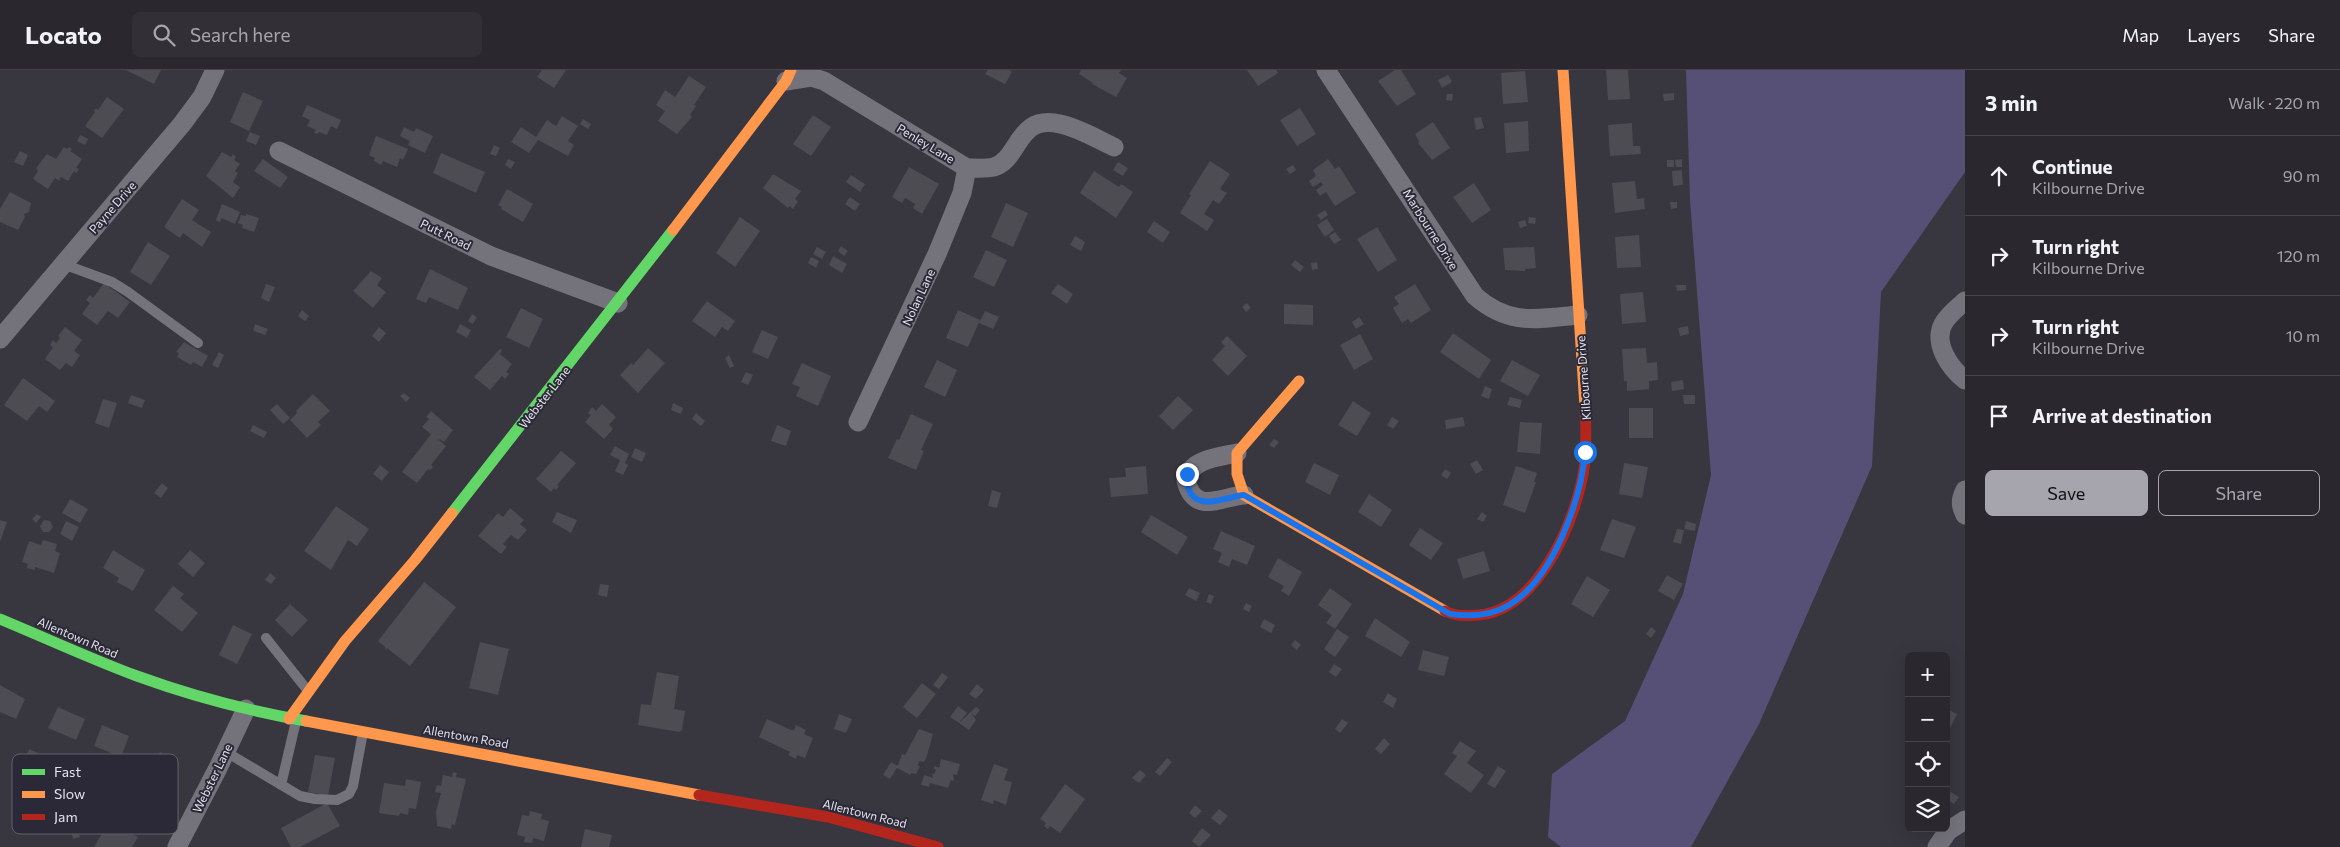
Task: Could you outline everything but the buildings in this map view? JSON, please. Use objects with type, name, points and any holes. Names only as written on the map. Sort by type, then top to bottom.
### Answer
[{"type":"street","name":"Payne Drive","points":[[0,339],[182,124],[202,97],[215,70]]},
{"type":"street","name":"Marbourne Drive","points":[[1326,70],[1475,296],[1486,305],[1509,317],[1531,320],[1578,315]]},
{"type":"street","name":"Kilbourne Drive","points":[[1244,495],[1450,614],[1480,615],[1508,606],[1530,588],[1565,532],[1576,504],[1584,471],[1586,430],[1563,70]]},
{"type":"street","name":"Penley Lane","points":[[789,76],[811,77],[824,82],[966,168],[984,168],[1000,164],[1029,129],[1047,123],[1060,124],[1077,129],[1114,147]]},
{"type":"street","name":"Webster Lane","points":[[293,720],[309,691],[346,641],[414,560],[618,303],[789,76]]},
{"type":"street","name":"Putt Road","points":[[279,151],[491,256],[618,303]]},
{"type":"street","name":"Nolan Lane","points":[[858,422],[937,254],[962,193],[966,168]]},
{"type":"street","points":[[1965,301],[1947,317],[1940,335],[1948,362],[1953,370],[1965,380]]},
{"type":"street","points":[[1237,453],[1203,462],[1191,468],[1186,481],[1193,497],[1200,501],[1211,502],[1244,495],[1238,482],[1237,453],[1299,380]]},
{"type":"street","points":[[1965,490],[1960,500],[1965,515]]},
{"type":"street","name":"Allentown Road","points":[[0,619],[137,676],[293,720],[828,817],[931,846]]},
{"type":"street","name":"Webster Lane","points":[[177,847],[226,752],[246,708]]},
{"type":"street","points":[[1937,847],[1948,831],[1965,820]]},
{"type":"lane","points":[[63,264],[112,282],[198,343]]},
{"type":"lane","points":[[266,638],[309,691]]},
{"type":"lane","points":[[281,786],[293,720]]},
{"type":"lane","points":[[226,752],[300,796],[315,799],[344,798],[353,786],[363,732]]},
{"type":"shaded area","points":[[1686,70],[1965,70],[1965,172],[1881,292],[1872,466],[1759,724],[1691,847],[1561,847],[1548,837],[1552,774],[1625,721],[1683,594],[1711,475],[1690,200]]},
{"type":"traffic: fast","points":[[452,513],[673,230]]},
{"type":"traffic: fast","points":[[0,619],[137,676],[221,702],[263,713],[306,721]]},
{"type":"traffic: slow","points":[[673,230],[786,81],[791,70]]},
{"type":"traffic: slow","points":[[1563,70],[1585,407]]},
{"type":"traffic: slow","points":[[1299,381],[1237,453],[1237,474],[1244,495],[1445,611]]},
{"type":"traffic: slow","points":[[289,719],[345,641],[415,560],[452,513]]},
{"type":"traffic: slow","points":[[306,721],[699,795]]},
{"type":"traffic: jam","points":[[1445,611],[1470,616],[1486,614],[1506,607],[1523,594],[1553,556],[1564,534],[1580,489],[1586,454],[1585,407]]},
{"type":"traffic: jam","points":[[699,795],[828,817],[938,847]]},
{"type":"route","points":[[1187,474],[1188,489],[1193,497],[1200,501],[1211,502],[1244,495],[1450,614],[1466,616],[1494,612],[1508,606],[1530,588],[1565,532],[1576,504],[1584,471],[1585,452]]}]
